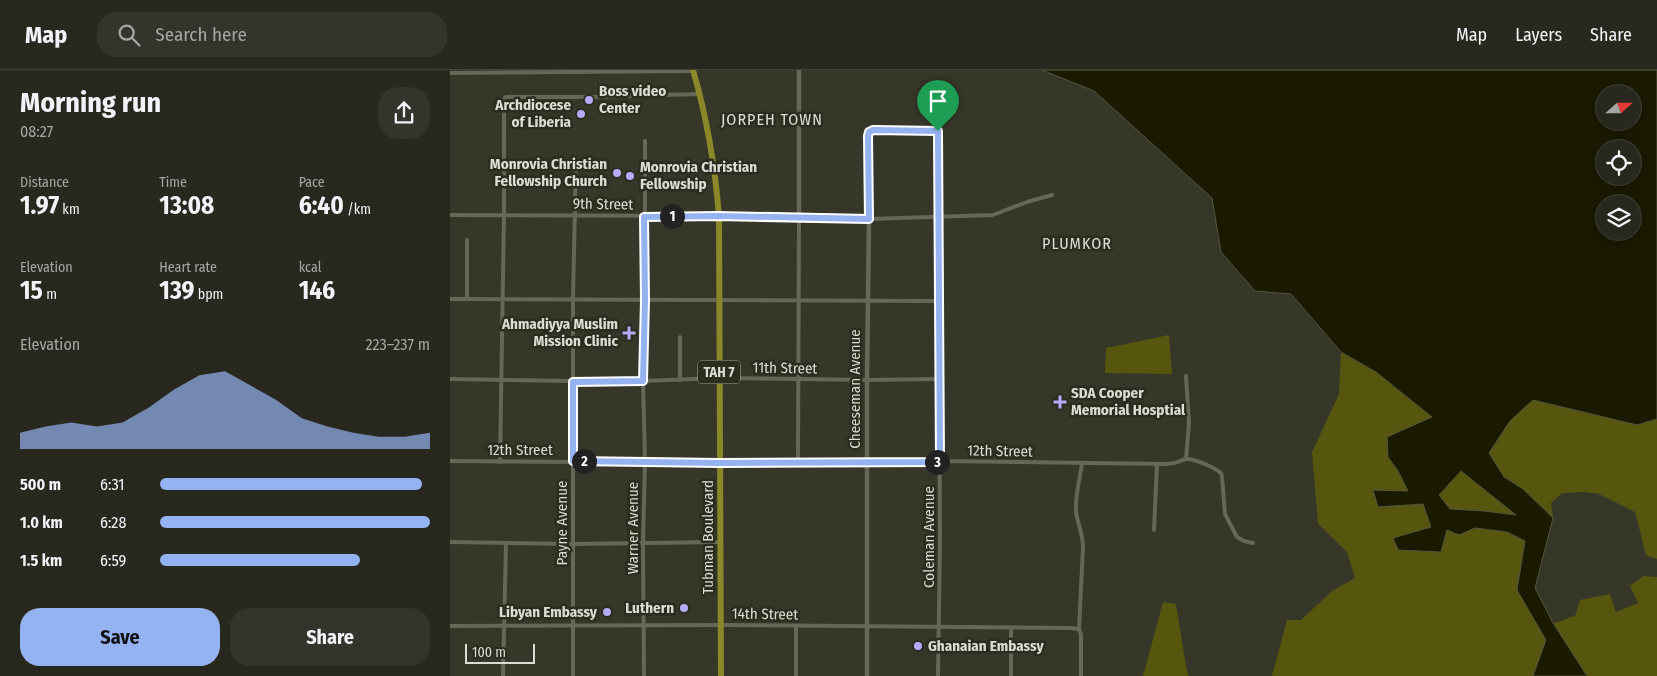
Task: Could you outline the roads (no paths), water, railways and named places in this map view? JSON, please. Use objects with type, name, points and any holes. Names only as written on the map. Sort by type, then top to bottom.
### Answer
[{"type":"highway","name":"Tubman Boulevard","points":[[693,70],[700,94],[712,155],[718,216],[721,676]]},
{"type":"street","points":[[450,73],[693,70]]},
{"type":"street","points":[[798,462],[799,70]]},
{"type":"street","points":[[500,462],[504,99],[506,97],[700,94]]},
{"type":"street","name":"Coleman Avenue","points":[[938,676],[940,462],[938,131],[941,111],[950,104]]},
{"type":"street","name":"Cheeseman Avenue","points":[[867,676],[869,132],[873,130],[938,131]]},
{"type":"street","name":"Warner Avenue","points":[[644,676],[643,544],[645,462],[643,381],[645,141]]},
{"type":"street","name":"Payne Avenue","points":[[573,676],[573,300],[576,159]]},
{"type":"street","name":"9th Street","points":[[450,215],[938,218],[993,216],[1027,202],[1052,195]]},
{"type":"street","points":[[467,240],[467,299]]},
{"type":"street","points":[[450,299],[938,301]]},
{"type":"street","points":[[680,337],[680,380]]},
{"type":"street","points":[[1186,376],[1189,423],[1186,459],[1196,461],[1221,473],[1225,514],[1237,537],[1244,541],[1253,542]]},
{"type":"street","name":"11th Street","points":[[450,379],[573,382],[719,378],[939,380]]},
{"type":"street","name":"12th Street","points":[[450,461],[1176,464],[1186,459]]},
{"type":"street","points":[[1080,676],[1081,635],[1079,630],[1084,547],[1083,534],[1076,513],[1076,497],[1082,463]]},
{"type":"street","points":[[1154,530],[1157,464]]},
{"type":"street","points":[[450,542],[643,544],[720,542]]},
{"type":"street","points":[[503,676],[506,543]]},
{"type":"street","name":"14th Street","points":[[450,626],[939,626],[1070,628],[1079,630]]},
{"type":"street","points":[[796,626],[796,676]]},
{"type":"street","points":[[1011,628],[1011,676]]},
{"type":"place","name":"Boss video Center","points":[[589,100]]},
{"type":"place","name":"Archdiocese of Liberia","points":[[581,114]]},
{"type":"place","name":"Monrovia Christian Fellowship Church","points":[[617,173]]},
{"type":"place","name":"Monrovia Christian Fellowship","points":[[630,176]]},
{"type":"place","name":"Ahmadiyya Muslim Mission Clinic","points":[[629,333]]},
{"type":"place","name":"SDA Cooper Memorial Hosptial","points":[[1060,402]]},
{"type":"place","name":"Luthern","points":[[684,608]]},
{"type":"place","name":"Libyan Embassy","points":[[607,612]]},
{"type":"place","name":"Ghanaian Embassy","points":[[918,646]]},
{"type":"district","name":"JORPEH TOWN","points":[[772,119]]},
{"type":"district","name":"PLUMKOR","points":[[1077,243]]}]
